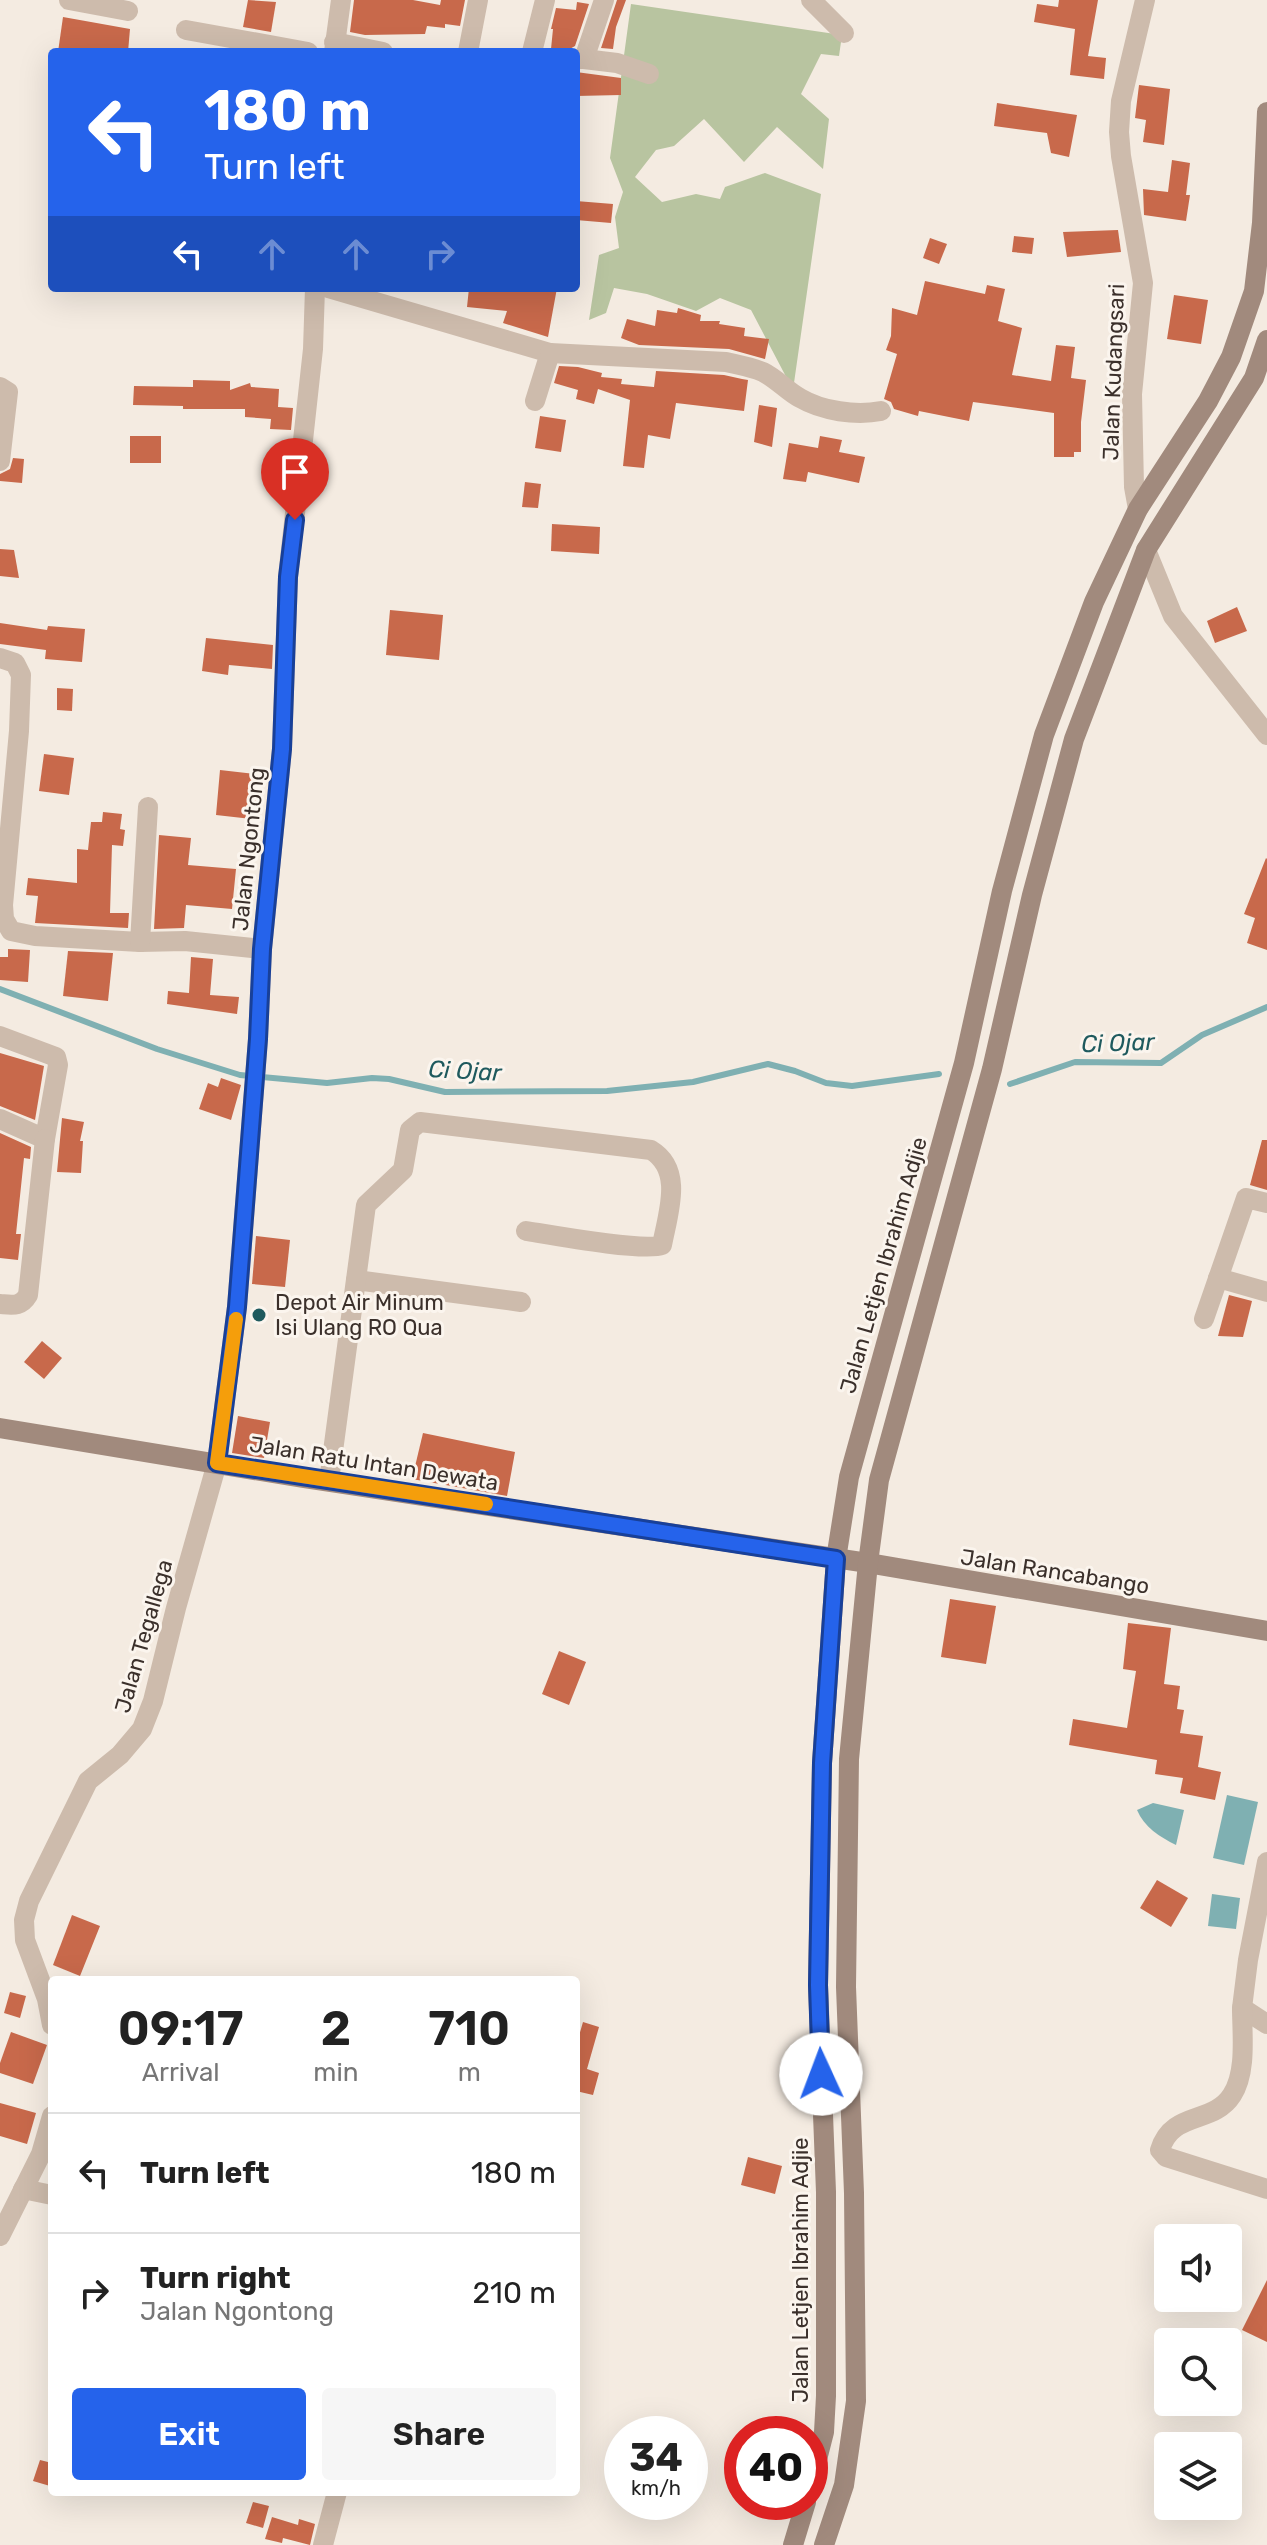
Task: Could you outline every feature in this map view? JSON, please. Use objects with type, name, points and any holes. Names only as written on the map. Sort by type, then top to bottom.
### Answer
[{"type":"street","points":[[69,0],[128,11]]},
{"type":"street","points":[[334,47],[341,0]]},
{"type":"street","points":[[469,48],[478,0]]},
{"type":"street","points":[[533,48],[545,0]]},
{"type":"street","points":[[604,0],[580,59],[617,63],[649,74]]},
{"type":"street","points":[[811,0],[844,33]]},
{"type":"street","name":"Jalan Kudangsari","points":[[1138,509],[1134,487],[1132,394],[1143,283],[1119,132],[1121,101],[1145,0]]},
{"type":"street","points":[[186,30],[286,48]]},
{"type":"street","name":"Jalan Letjen Ibrahim Adjie","points":[[825,2416],[826,2192],[818,1985],[822,1763],[836,1559],[849,1477],[964,1063],[1002,891],[1044,735],[1094,602],[1138,509],[1220,379],[1254,291],[1262,223],[1267,112]]},
{"type":"street","name":"Jalan Ngontong","points":[[217,1463],[237,1307],[262,949],[282,749],[288,577],[313,349],[315,292]]},
{"type":"street","points":[[342,292],[550,353],[726,362],[768,374],[802,399],[823,407],[871,413],[881,411]]},
{"type":"street","points":[[824,2545],[844,2485],[856,2401],[854,2193],[846,1987],[849,1759],[879,1480],[992,1069],[1032,895],[1074,739],[1146,550],[1254,378],[1267,340]]},
{"type":"street","points":[[535,401],[550,353]]},
{"type":"street","points":[[0,387],[8,392],[0,461]]},
{"type":"street","points":[[1146,550],[1173,616],[1267,735]]},
{"type":"street","points":[[0,658],[15,663],[21,675],[6,808],[3,905],[4,919],[11,931],[35,936],[140,942],[185,941],[262,949]]},
{"type":"street","points":[[140,942],[148,807]]},
{"type":"street","points":[[1002,891],[1032,895]]},
{"type":"street","points":[[0,1036],[56,1057],[58,1065],[45,1139],[28,1295],[24,1302],[17,1305],[0,1304]]},
{"type":"street","points":[[0,1119],[45,1139]]},
{"type":"street","points":[[329,1481],[366,1205],[403,1170],[410,1130],[420,1122],[651,1150],[661,1157],[669,1170],[673,1184],[662,1245],[644,1247],[526,1231]]},
{"type":"street","points":[[1204,1319],[1246,1198],[1267,1203]]},
{"type":"street","points":[[1218,1278],[1267,1292]]},
{"type":"street","points":[[356,1280],[521,1302]]},
{"type":"street","name":"Jalan Ratu Intan Dewata","points":[[0,1428],[836,1559]]},
{"type":"street","name":"Jalan Tegallega","points":[[48,2004],[25,1940],[24,1920],[29,1901],[88,1781],[120,1755],[142,1729],[153,1701],[217,1463]]},
{"type":"street","name":"Jalan Rancabango","points":[[836,1559],[1267,1631]]},
{"type":"street","points":[[1267,1862],[1248,1960],[1242,2008],[1242,2060],[1232,2096],[1216,2111],[1182,2122],[1164,2135],[1160,2150],[1166,2157],[1267,2189]]},
{"type":"street","points":[[818,1985],[846,1987]]},
{"type":"street","points":[[1242,2008],[1267,2024]]},
{"type":"street","points":[[0,2236],[41,2154],[48,2130]]},
{"type":"street","points":[[23,2189],[48,2194]]},
{"type":"street","points":[[323,2545],[336,2496]]},
{"type":"street","points":[[793,2545],[801,2520]]},
{"type":"green space","points":[[631,4],[842,35],[839,56],[821,54],[801,94],[829,119],[823,169],[777,127],[744,162],[704,119],[674,146],[656,150],[635,177],[662,202],[696,194],[720,199],[725,187],[765,173],[821,194],[793,390],[751,310],[720,298],[696,311],[647,294],[614,288],[606,313],[589,320],[599,255],[619,248],[615,217],[623,192],[610,158]]},
{"type":"water","points":[[1227,1795],[1258,1802],[1244,1865],[1213,1858]]},
{"type":"water","points":[[1153,1803],[1184,1810],[1176,1845],[1153,1831],[1140,1816],[1137,1810]]},
{"type":"water","points":[[1212,1894],[1240,1898],[1236,1929],[1208,1926]]},
{"type":"building","points":[[248,0],[276,2],[271,32],[243,27]]},
{"type":"building","points":[[354,0],[413,0],[440,5],[441,0],[465,0],[460,26],[427,26],[425,34],[365,35],[350,32]]},
{"type":"building","points":[[617,0],[626,0],[616,27],[613,49],[601,48]]},
{"type":"building","points":[[1059,0],[1098,0],[1088,56],[1106,58],[1104,79],[1070,75],[1075,29],[1034,22],[1037,4],[1058,7]]},
{"type":"building","points":[[577,2],[589,4],[575,46],[551,48],[551,29],[556,8],[576,10]]},
{"type":"building","points":[[63,17],[130,29],[128,48],[59,48]]},
{"type":"building","points":[[580,73],[621,78],[621,95],[580,96]]},
{"type":"building","points":[[1139,85],[1170,89],[1164,145],[1143,142],[1146,120],[1135,118]]},
{"type":"building","points":[[997,103],[1077,115],[1069,157],[1051,153],[1047,133],[994,126]]},
{"type":"building","points":[[1172,160],[1190,163],[1186,221],[1144,215],[1143,189],[1168,192]]},
{"type":"building","points":[[580,201],[613,204],[611,223],[580,220]]},
{"type":"building","points":[[1118,230],[1121,252],[1067,257],[1063,232]]},
{"type":"building","points":[[1014,236],[1034,238],[1032,254],[1012,252]]},
{"type":"building","points":[[930,238],[947,244],[939,264],[923,258]]},
{"type":"building","points":[[925,281],[985,294],[987,285],[1005,289],[998,321],[1022,328],[1012,375],[1051,381],[1056,345],[1075,347],[1071,378],[1086,380],[1081,452],[1074,452],[1074,457],[1054,457],[1054,413],[973,402],[969,421],[919,411],[918,416],[894,409],[891,402],[884,399],[897,354],[886,350],[891,336],[892,308],[917,315]]},
{"type":"building","points":[[469,292],[556,292],[548,337],[503,323],[507,311],[467,307]]},
{"type":"building","points":[[1174,295],[1208,300],[1201,344],[1167,339]]},
{"type":"building","points":[[678,308],[701,315],[700,321],[720,321],[719,324],[745,328],[744,336],[769,339],[765,359],[729,349],[639,345],[621,338],[627,319],[655,326],[657,310],[677,313]]},
{"type":"building","points":[[559,366],[602,373],[601,377],[622,379],[621,384],[654,387],[656,371],[724,375],[748,380],[744,411],[676,403],[670,439],[648,435],[644,468],[623,466],[630,400],[598,389],[594,404],[576,399],[578,390],[554,383]]},
{"type":"building","points":[[193,380],[230,381],[230,390],[250,383],[251,387],[279,389],[278,407],[293,408],[291,430],[270,429],[271,419],[245,417],[245,409],[133,405],[134,386],[193,387]]},
{"type":"building","points":[[759,405],[777,408],[772,447],[754,442]]},
{"type":"building","points":[[540,416],[566,420],[561,452],[535,448]]},
{"type":"building","points":[[130,436],[161,436],[161,463],[130,463]]},
{"type":"building","points":[[820,436],[842,440],[839,452],[865,457],[859,483],[808,472],[806,482],[783,479],[789,443],[818,448]]},
{"type":"building","points":[[13,458],[24,459],[22,483],[0,481],[0,474],[10,469]]},
{"type":"building","points":[[525,482],[541,484],[538,508],[522,507]]},
{"type":"building","points":[[552,524],[600,527],[599,554],[551,551]]},
{"type":"building","points":[[0,549],[14,550],[19,578],[0,576]]},
{"type":"building","points":[[1237,607],[1247,631],[1215,643],[1207,621]]},
{"type":"building","points":[[390,610],[443,615],[439,660],[386,655]]},
{"type":"building","points":[[0,623],[47,630],[48,626],[85,629],[82,662],[45,659],[46,650],[0,644]]},
{"type":"building","points":[[206,638],[273,645],[272,669],[229,665],[228,675],[202,671]]},
{"type":"building","points":[[57,688],[73,689],[72,711],[57,710]]},
{"type":"building","points":[[44,754],[74,758],[69,795],[39,791]]},
{"type":"building","points":[[220,770],[255,774],[253,794],[262,795],[260,820],[216,815]]},
{"type":"building","points":[[103,812],[122,814],[120,829],[125,830],[123,846],[112,845],[110,913],[129,913],[128,928],[35,923],[38,896],[26,895],[28,878],[77,883],[77,849],[88,850],[91,822],[102,822]]},
{"type":"building","points":[[159,835],[191,838],[188,865],[236,869],[232,909],[186,905],[184,928],[154,929]]},
{"type":"building","points":[[1266,858],[1267,950],[1247,943],[1255,918],[1244,914]]},
{"type":"building","points":[[8,949],[30,950],[28,982],[0,980],[0,957],[8,957]]},
{"type":"building","points":[[68,951],[113,953],[108,1001],[63,996]]},
{"type":"building","points":[[191,957],[213,959],[210,995],[239,997],[237,1014],[167,1004],[168,991],[189,993]]},
{"type":"building","points":[[0,1053],[44,1066],[35,1120],[0,1106]]},
{"type":"building","points":[[221,1078],[241,1085],[231,1120],[199,1109],[208,1083],[218,1087]]},
{"type":"building","points":[[62,1118],[84,1122],[80,1141],[83,1141],[81,1173],[57,1172]]},
{"type":"building","points":[[0,1133],[31,1147],[30,1159],[24,1158],[16,1234],[21,1234],[18,1260],[0,1258]]},
{"type":"building","points":[[1262,1140],[1267,1140],[1267,1190],[1250,1185]]},
{"type":"building","points":[[256,1236],[290,1240],[285,1287],[252,1284]]},
{"type":"building","points":[[1229,1295],[1252,1301],[1243,1337],[1218,1336]]},
{"type":"building","points":[[42,1341],[62,1358],[44,1379],[24,1362]]},
{"type":"building","points":[[238,1416],[270,1422],[264,1458],[232,1453]]},
{"type":"building","points":[[423,1433],[515,1452],[507,1496],[412,1479]]},
{"type":"building","points":[[950,1599],[996,1606],[986,1664],[941,1657]]},
{"type":"building","points":[[1128,1623],[1171,1628],[1164,1684],[1180,1686],[1177,1709],[1184,1710],[1180,1733],[1203,1736],[1198,1767],[1221,1772],[1215,1800],[1180,1793],[1183,1778],[1155,1774],[1157,1760],[1069,1745],[1073,1719],[1127,1728],[1136,1671],[1123,1669]]},
{"type":"building","points":[[559,1651],[586,1662],[569,1705],[542,1694]]},
{"type":"building","points":[[1157,1880],[1188,1898],[1171,1927],[1140,1908]]},
{"type":"building","points":[[72,1915],[100,1926],[80,1976],[53,1965]]},
{"type":"building","points":[[10,1992],[26,1996],[20,2018],[4,2013]]},
{"type":"building","points":[[583,2022],[599,2027],[587,2069],[599,2073],[593,2095],[580,2092],[580,2032]]},
{"type":"building","points":[[11,2032],[47,2045],[33,2084],[0,2073],[0,2063]]},
{"type":"building","points":[[0,2103],[36,2113],[27,2144],[0,2136]]},
{"type":"building","points":[[748,2157],[782,2166],[775,2194],[741,2185]]},
{"type":"building","points":[[1267,2280],[1267,2342],[1242,2330]]},
{"type":"building","points":[[40,2460],[48,2462],[48,2485],[33,2481]]},
{"type":"building","points":[[253,2502],[269,2506],[263,2528],[246,2523]]},
{"type":"building","points":[[272,2517],[298,2525],[299,2519],[315,2524],[310,2545],[283,2538],[282,2543],[265,2539]]},
{"type":"waterway","name":"Ci Ojar","points":[[0,989],[157,1049],[240,1075],[327,1083],[372,1078],[445,1092],[607,1091],[693,1082],[768,1064],[826,1083],[852,1086],[939,1074]]},
{"type":"waterway","name":"Ci Ojar","points":[[1010,1084],[1075,1062],[1161,1063],[1202,1035],[1267,1007]]},
{"type":"slow traffic","points":[[236,1319],[217,1463],[486,1504]]},
{"type":"place","name":"Depot Air Minum Isi Ulang RO Qua","points":[[259,1315]]},
{"type":"route","points":[[295,520],[288,577],[282,749],[262,949],[246,1205],[237,1307],[217,1463],[836,1559],[822,1763],[818,1985],[821,2074]]}]
